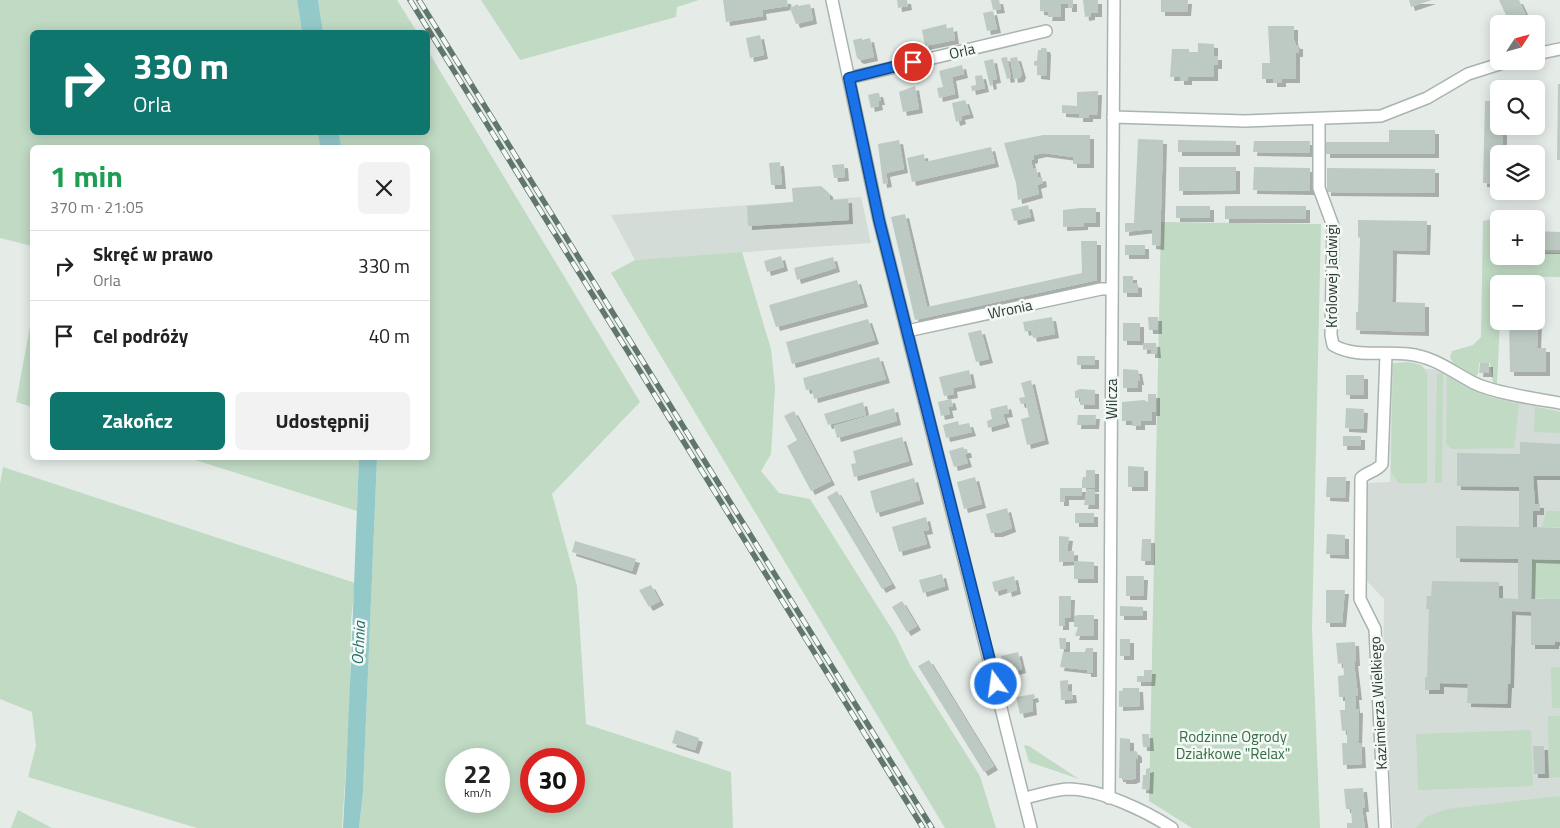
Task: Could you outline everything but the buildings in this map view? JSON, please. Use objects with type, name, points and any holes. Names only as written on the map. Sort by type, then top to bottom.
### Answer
[{"type":"street","points":[[832,0],[879,220],[1031,828]]},
{"type":"street","name":"Wilcza","points":[[1109,798],[1114,0]]},
{"type":"street","name":"Orla","points":[[849,78],[1046,31]]},
{"type":"street","points":[[1545,52],[1560,49]]},
{"type":"street","points":[[1113,117],[1245,121],[1319,120],[1381,116],[1427,98],[1468,74],[1490,67]]},
{"type":"street","name":"Królowej Jadwigi","points":[[1319,120],[1319,188],[1334,226],[1331,335],[1333,345],[1343,352],[1414,354],[1440,362],[1475,383],[1527,397],[1560,403]]},
{"type":"street","name":"Wronia","points":[[908,331],[1102,288],[1112,289]]},
{"type":"street","name":"Kazimierza Wielkiego","points":[[1386,354],[1382,464],[1376,471],[1365,474],[1361,478],[1360,590],[1360,599],[1375,629],[1386,828]]},
{"type":"street","points":[[1024,798],[1060,789],[1072,789],[1109,798],[1151,814],[1172,828]]},
{"type":"shaded area","points":[[861,197],[871,243],[635,260],[611,215]]},
{"type":"shaded area","points":[[1409,362],[1419,364],[1426,369],[1441,370],[1467,387],[1491,397],[1560,411],[1560,828],[1393,828],[1383,671],[1384,599],[1365,579],[1366,483],[1390,482],[1392,363]]},
{"type":"green space","points":[[0,0],[297,0],[302,30],[30,30],[30,135],[318,135],[320,145],[30,145],[30,246],[0,238]]},
{"type":"green space","points":[[318,0],[397,0],[416,30],[323,30]]},
{"type":"green space","points":[[481,0],[699,0],[677,7],[676,17],[520,60]]},
{"type":"green space","points":[[430,54],[640,402],[552,494],[577,586],[586,724],[731,772],[733,828],[359,828],[363,792],[377,460],[430,460],[430,145],[341,145],[339,135],[430,135]]},
{"type":"green space","points":[[1490,219],[1490,265],[1545,265],[1545,252],[1560,253],[1560,277],[1545,277],[1545,275],[1490,275],[1490,330],[1500,330],[1497,384],[1493,383],[1490,363],[1479,363],[1476,376],[1453,363],[1450,357],[1452,351],[1473,345],[1481,337],[1483,221]]},
{"type":"green space","name":"Rodzinne Ogrody Działkowe \"Relax\"","points":[[1161,222],[1321,224],[1312,629],[1320,828],[1192,828],[1149,801]]},
{"type":"green space","points":[[742,252],[771,349],[775,387],[771,454],[761,471],[779,493],[810,499],[895,634],[910,665],[980,776],[996,828],[945,828],[611,273],[635,260]]},
{"type":"green space","points":[[30,327],[30,406],[16,402]]},
{"type":"green space","points":[[1406,362],[1421,365],[1427,374],[1427,483],[1399,483],[1391,473],[1393,364]]},
{"type":"green space","points":[[1443,373],[1442,483],[1435,483],[1437,374]]},
{"type":"green space","points":[[1447,376],[1482,394],[1519,404],[1514,448],[1452,449],[1446,444]]},
{"type":"green space","points":[[1535,407],[1560,412],[1560,433],[1534,432]]},
{"type":"green space","points":[[195,460],[359,460],[357,511]]},
{"type":"green space","points":[[3,467],[355,583],[351,621],[350,702],[342,828],[197,828],[28,777],[36,746],[32,712],[0,699],[0,484]]},
{"type":"green space","points":[[1546,511],[1560,511],[1560,527],[1542,527]]},
{"type":"green space","points":[[1532,560],[1560,560],[1560,599],[1531,598]]},
{"type":"green space","points":[[1551,667],[1560,667],[1560,708],[1552,708]]},
{"type":"green space","points":[[1548,716],[1560,716],[1560,777],[1549,778]]},
{"type":"green space","points":[[1531,730],[1533,786],[1418,790],[1416,734]]},
{"type":"green space","points":[[1024,745],[1029,746],[1079,779],[1029,762]]},
{"type":"green space","points":[[1560,796],[1560,828],[1416,828],[1426,817],[1447,809]]},
{"type":"green space","points":[[18,810],[52,828],[11,828]]},
{"type":"water","points":[[297,0],[318,0],[323,30],[302,30]]},
{"type":"water","points":[[318,135],[339,135],[341,145],[320,145]]},
{"type":"water","name":"Ochnia","points":[[359,460],[377,460],[363,792],[359,828],[343,828]]},
{"type":"railway","points":[[410,0],[429,30]]},
{"type":"railway","points":[[419,0],[932,828]]},
{"type":"railway","points":[[430,32],[923,828]]},
{"type":"route","points":[[913,62],[849,78],[879,220],[996,684]]}]
